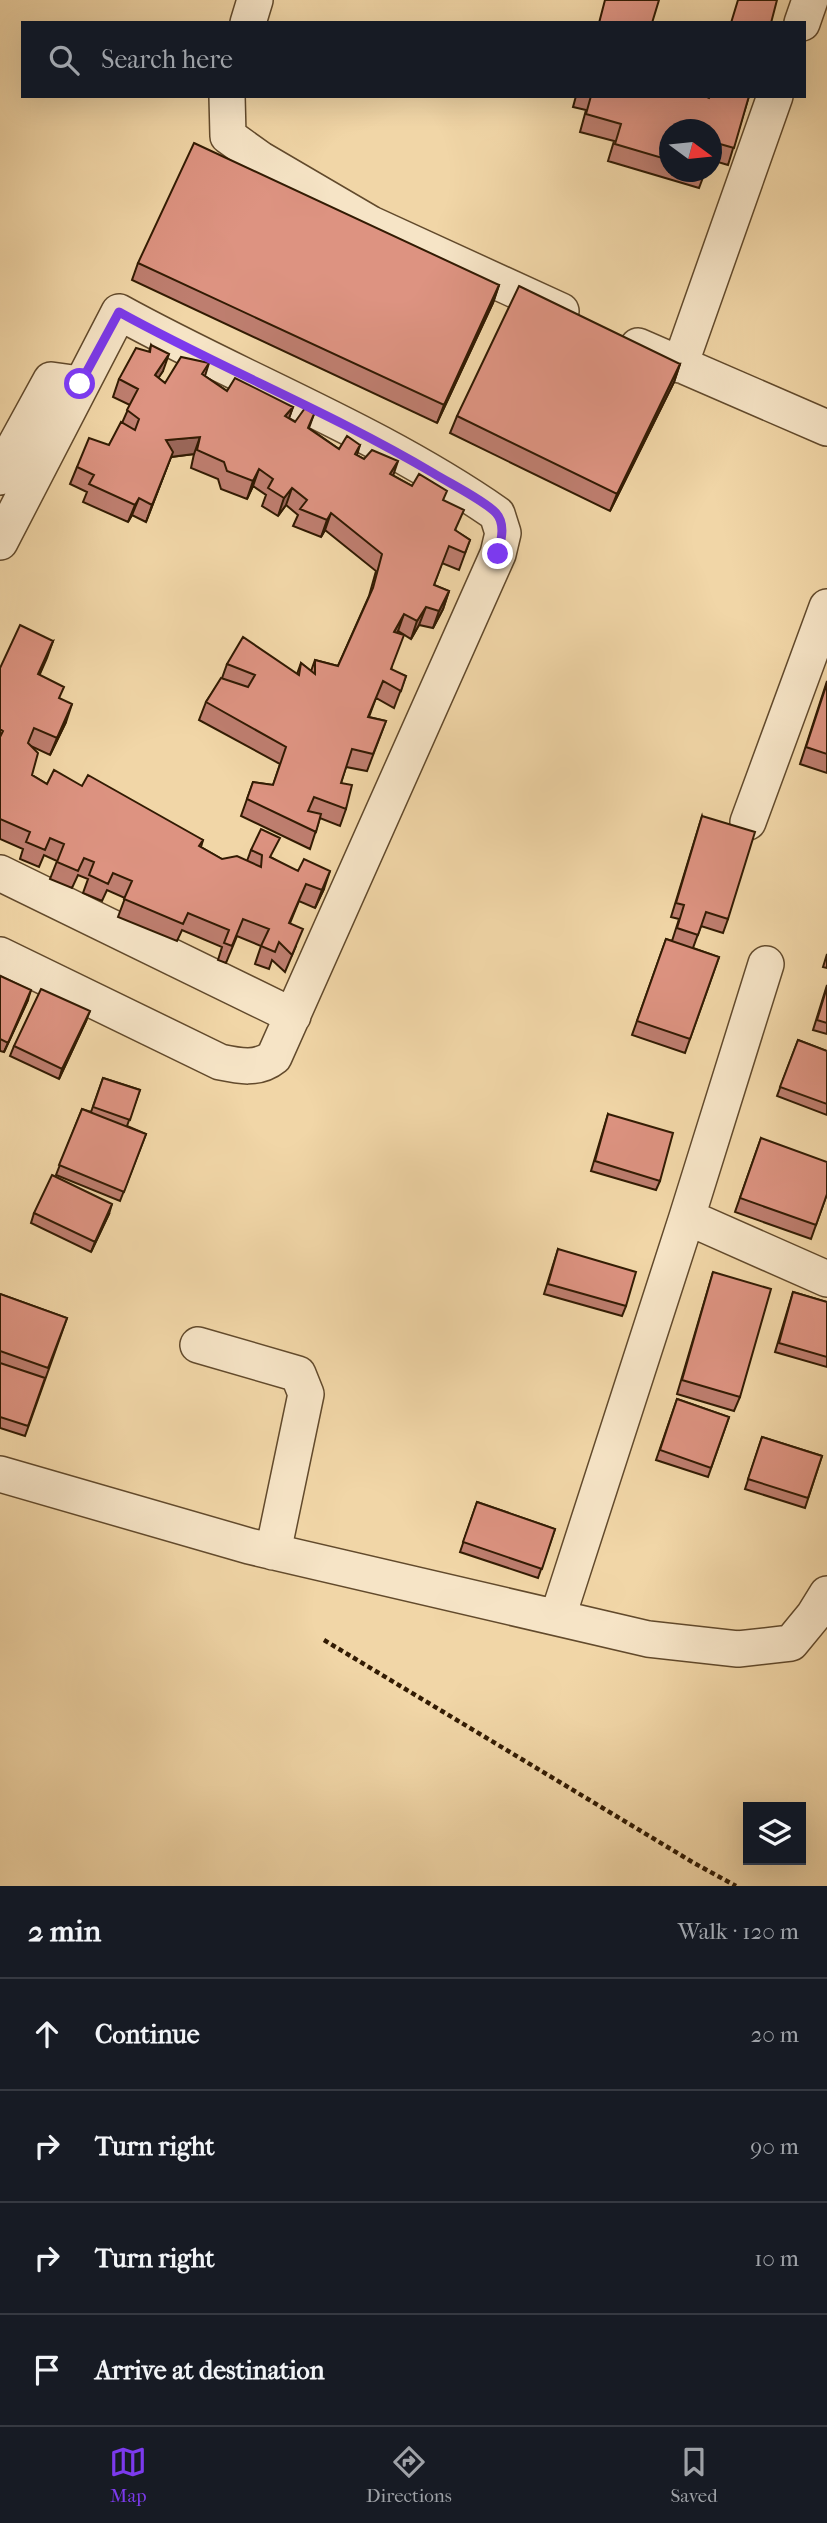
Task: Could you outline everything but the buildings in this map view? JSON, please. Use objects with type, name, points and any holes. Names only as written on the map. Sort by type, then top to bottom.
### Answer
[{"type":"street","points":[[249,21],[255,0]]},
{"type":"street","points":[[803,21],[810,0]]},
{"type":"street","points":[[227,98],[228,136],[260,159],[372,224],[680,365],[827,428]]},
{"type":"street","points":[[680,365],[774,98]]},
{"type":"street","points":[[0,542],[119,312],[170,340],[383,443],[497,514],[503,533],[498,554],[274,1057],[265,1064],[243,1066],[220,1062],[0,955]]},
{"type":"street","points":[[0,477],[51,380],[80,384]]},
{"type":"street","points":[[748,822],[827,607]]},
{"type":"street","points":[[0,873],[293,1016]]},
{"type":"street","points":[[558,1616],[766,964]]},
{"type":"street","points":[[687,1217],[827,1279]]},
{"type":"street","points":[[198,1345],[298,1374],[306,1394],[273,1552]]},
{"type":"street","points":[[0,1474],[273,1552],[648,1639],[738,1649],[790,1643],[814,1615],[827,1594]]},
{"type":"path","points":[[324,1640],[736,1886]]},
{"type":"route","points":[[80,384],[119,312],[170,340],[383,443],[473,497],[497,514],[503,533],[498,554]]}]
